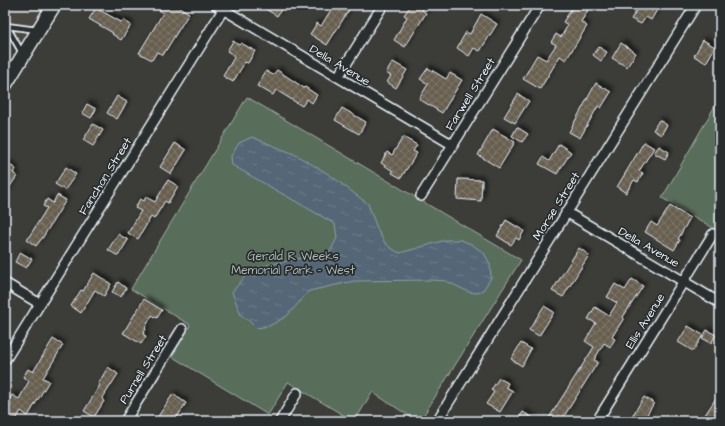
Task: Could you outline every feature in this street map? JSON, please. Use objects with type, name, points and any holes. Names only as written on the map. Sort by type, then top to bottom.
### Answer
[{"type":"main road","points":[[5,85],[54,5]]},
{"type":"street","points":[[338,77],[383,5]]},
{"type":"street","name":"Farwell Street","points":[[421,196],[540,5]]},
{"type":"street","name":"Morse Street","points":[[436,421],[696,5]]},
{"type":"street","name":"Della Avenue","points":[[222,6],[453,145]]},
{"type":"street","name":"Fanchon Street","points":[[5,360],[222,6]]},
{"type":"street","name":"Della Avenue","points":[[566,212],[720,303]]},
{"type":"street","name":"Ellis Avenue","points":[[596,421],[714,234]]},
{"type":"street","points":[[5,283],[40,304]]},
{"type":"street","name":"Purnell Street","points":[[125,421],[182,329]]},
{"type":"street","points":[[280,421],[297,394]]},
{"type":"lane","points":[[6,25],[39,31]]},
{"type":"lane","points":[[6,25],[23,56]]},
{"type":"shaded area","points":[[5,5],[52,5],[24,51],[5,39]]},
{"type":"green space","name":"Gerald R Weeks Memorial Park - West","points":[[247,97],[521,260],[420,421],[417,421],[372,392],[355,421],[353,421],[288,382],[268,415],[171,356],[190,325],[131,289]]},
{"type":"green space","points":[[720,97],[720,232],[662,198]]},
{"type":"water","points":[[252,137],[294,154],[330,175],[368,204],[378,231],[385,243],[392,249],[400,253],[446,240],[461,240],[471,244],[484,253],[490,264],[491,278],[483,290],[476,293],[469,292],[446,281],[354,281],[309,291],[287,316],[269,326],[256,328],[241,315],[232,292],[248,273],[263,266],[330,252],[337,238],[335,224],[232,165],[231,156],[239,143]]},
{"type":"building","points":[[162,5],[176,5],[189,13],[163,55],[157,52],[152,60],[139,53],[163,13],[159,10]]},
{"type":"building","points":[[259,5],[284,5],[277,16]]},
{"type":"building","points":[[334,5],[352,5],[327,45],[310,34],[317,23],[321,26]]},
{"type":"building","points":[[411,5],[426,5],[422,10],[426,13],[405,47],[394,40],[407,17],[404,15]]},
{"type":"building","points":[[574,5],[591,5],[581,22],[587,26],[566,60],[560,56],[540,89],[523,79],[537,55],[546,60],[556,45],[551,42],[556,34],[561,37],[568,25],[563,22]]},
{"type":"building","points":[[640,5],[660,5],[651,20],[646,17],[641,24],[631,19]]},
{"type":"building","points":[[96,8],[121,22],[123,20],[131,25],[121,40],[112,34],[113,33],[89,19]]},
{"type":"building","points":[[481,14],[497,24],[480,51],[474,48],[469,56],[457,48],[466,32],[470,34]]},
{"type":"building","points":[[703,40],[715,47],[706,63],[694,56]]},
{"type":"building","points":[[233,41],[239,45],[241,43],[255,51],[248,63],[245,62],[233,82],[223,76],[235,56],[227,51]]},
{"type":"building","points":[[621,43],[636,53],[627,67],[612,58]]},
{"type":"building","points":[[599,47],[607,52],[601,61],[593,55]]},
{"type":"building","points":[[393,62],[407,70],[396,88],[387,82],[391,76],[386,73]]},
{"type":"building","points":[[428,68],[446,79],[450,73],[462,80],[442,113],[419,99],[428,84],[420,79]]},
{"type":"building","points":[[277,70],[317,95],[312,103],[307,99],[302,106],[276,90],[273,95],[257,86],[266,71],[273,75]]},
{"type":"building","points":[[596,83],[611,92],[601,108],[598,106],[580,138],[569,132]]},
{"type":"building","points":[[518,94],[529,101],[515,123],[504,117]]},
{"type":"building","points":[[117,96],[127,102],[117,119],[107,113]]},
{"type":"building","points":[[87,104],[96,109],[91,118],[82,113]]},
{"type":"building","points":[[342,108],[366,122],[359,134],[335,120]]},
{"type":"building","points":[[659,120],[667,125],[661,135],[653,130]]},
{"type":"building","points":[[93,124],[103,130],[93,146],[83,140]]},
{"type":"building","points":[[517,127],[528,134],[522,142],[512,136]]},
{"type":"building","points":[[493,129],[515,142],[499,168],[478,155]]},
{"type":"building","points":[[403,137],[417,145],[413,151],[417,153],[401,178],[392,173],[393,171],[381,163],[387,152],[392,155]]},
{"type":"building","points":[[644,142],[654,148],[639,171],[643,173],[638,182],[634,180],[626,193],[617,187]]},
{"type":"building","points":[[175,143],[186,150],[171,174],[160,167]]},
{"type":"building","points":[[559,144],[571,152],[557,174],[539,164],[543,157],[549,161]]},
{"type":"building","points":[[659,146],[669,152],[665,159],[654,153]]},
{"type":"building","points":[[5,162],[16,169],[13,173],[17,176],[5,194]]},
{"type":"building","points":[[66,167],[76,174],[65,190],[55,184]]},
{"type":"building","points":[[458,179],[482,180],[481,201],[457,199]]},
{"type":"building","points":[[168,180],[178,186],[168,203],[165,201],[154,219],[151,217],[138,239],[128,233],[141,211],[135,208],[140,199],[144,201],[146,197],[155,202]]},
{"type":"building","points":[[57,195],[66,200],[36,246],[27,240],[47,208],[43,206],[47,199],[53,203]]},
{"type":"building","points":[[670,206],[690,218],[678,239],[680,240],[674,250],[645,232],[651,222],[657,226]]},
{"type":"building","points":[[506,220],[524,231],[519,240],[516,238],[511,245],[497,236]]},
{"type":"building","points":[[118,234],[128,240],[118,256],[108,250]]},
{"type":"building","points":[[579,248],[589,255],[563,297],[552,291]]},
{"type":"building","points":[[20,252],[32,259],[26,268],[15,262]]},
{"type":"building","points":[[94,273],[111,284],[104,296],[95,290],[81,313],[71,306],[81,290],[83,291]]},
{"type":"building","points":[[632,279],[643,286],[612,337],[615,339],[610,347],[604,343],[594,360],[598,362],[561,421],[547,421],[594,347],[585,341],[596,323],[588,319],[595,307],[609,316],[617,303],[607,297],[615,284],[625,290]]},
{"type":"building","points":[[118,282],[126,288],[121,297],[112,292]]},
{"type":"building","points":[[144,299],[162,310],[157,318],[152,315],[145,328],[146,329],[143,334],[146,336],[141,344],[123,333]]},
{"type":"building","points":[[544,306],[554,312],[539,336],[529,330]]},
{"type":"building","points":[[688,326],[703,335],[693,351],[678,342]]},
{"type":"building","points":[[707,330],[716,335],[711,343],[702,338]]},
{"type":"building","points":[[53,339],[63,345],[43,378],[49,381],[28,416],[21,411],[15,421],[5,421],[5,416],[11,406],[7,403],[12,395],[19,399],[29,381],[23,377],[28,369],[33,372]]},
{"type":"building","points":[[521,343],[531,349],[522,366],[511,359]]},
{"type":"building","points":[[108,367],[118,374],[102,399],[104,401],[94,417],[84,411],[100,385],[98,384]]},
{"type":"building","points":[[499,378],[508,383],[506,387],[513,391],[500,412],[486,404],[494,392],[491,390]]},
{"type":"building","points":[[720,392],[720,417],[718,421],[701,421]]},
{"type":"building","points":[[173,394],[186,403],[176,419],[172,416],[169,421],[155,421]]},
{"type":"building","points":[[644,397],[654,403],[643,421],[629,421]]},
{"type":"building","points":[[523,412],[538,421],[517,421]]}]
